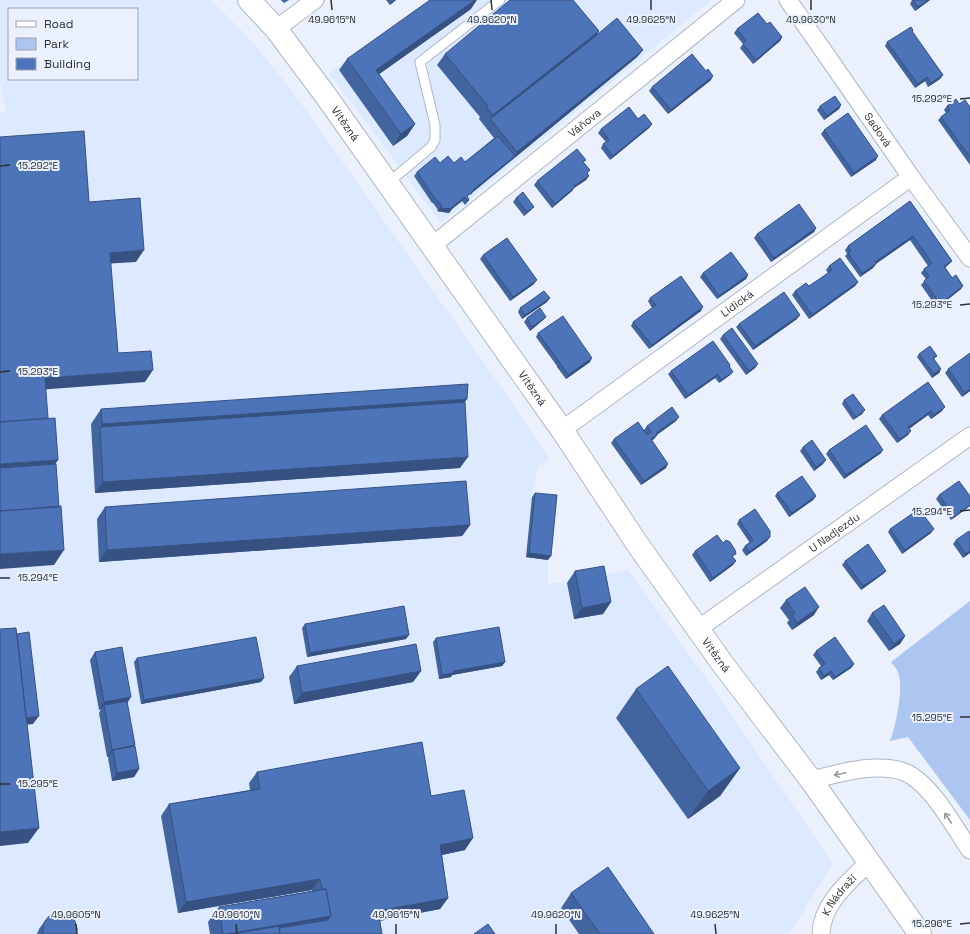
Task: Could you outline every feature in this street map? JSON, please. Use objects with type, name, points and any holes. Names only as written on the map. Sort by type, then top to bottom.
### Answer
[{"type":"main road","name":"Vítězná","points":[[249,0],[276,29],[326,96],[562,430],[638,545],[698,629],[811,780],[920,934]]},
{"type":"street","points":[[276,29],[315,0]]},
{"type":"street","name":"Váňova","points":[[432,246],[736,0]]},
{"type":"street","name":"Sadová","points":[[788,0],[911,177],[970,258]]},
{"type":"street","name":"Lidická","points":[[562,430],[911,177]]},
{"type":"street","name":"U Nadjezdu","points":[[698,629],[970,436]]},
{"type":"street","points":[[811,780],[866,769],[892,768],[903,771],[916,779],[928,791],[970,850]]},
{"type":"street","name":"K Nádraží","points":[[821,934],[825,914],[835,896],[869,862]]},
{"type":"lane","points":[[388,183],[432,147],[434,140],[435,125],[420,62],[500,0]]},
{"type":"shaded area","points":[[0,0],[211,0],[246,35],[306,110],[517,410],[549,459],[538,467],[532,497],[548,560],[548,584],[628,570],[713,688],[833,864],[789,934],[0,934],[0,112],[6,111],[0,83]]},
{"type":"shaded area","points":[[433,0],[711,0],[441,223],[329,73]]},
{"type":"green space","points":[[970,601],[970,820],[908,737],[890,741],[897,717],[900,696],[900,679],[896,668],[891,662]]},
{"type":"building","points":[[430,0],[475,0],[376,70],[415,124],[401,134],[347,59]]},
{"type":"building","points":[[510,0],[573,0],[599,31],[493,115],[487,108],[488,106],[445,54]]},
{"type":"building","points":[[913,0],[928,0],[918,7]]},
{"type":"building","points":[[758,13],[767,24],[770,22],[782,37],[756,60],[743,44],[746,41],[737,29]]},
{"type":"building","points":[[617,18],[643,50],[517,152],[490,119]]},
{"type":"building","points":[[911,27],[913,30],[912,31],[943,75],[931,83],[927,77],[918,84],[887,42]]},
{"type":"building","points":[[692,54],[706,71],[708,69],[713,76],[671,110],[652,87]]},
{"type":"building","points":[[835,96],[841,105],[827,116],[820,106]]},
{"type":"building","points":[[956,99],[959,104],[965,100],[970,107],[970,157],[941,117],[950,110],[947,106]]},
{"type":"building","points":[[629,107],[638,119],[644,114],[652,124],[613,156],[603,144],[609,140],[601,129]]},
{"type":"building","points":[[848,113],[878,156],[854,173],[824,130]]},
{"type":"building","points":[[84,131],[89,202],[140,198],[144,250],[110,253],[118,353],[151,351],[153,370],[45,378],[48,418],[0,422],[0,137]]},
{"type":"building","points":[[498,136],[515,156],[474,189],[467,196],[469,200],[467,201],[465,197],[451,208],[452,209],[440,208],[442,206],[435,199],[417,172],[435,157],[440,163],[448,156],[454,163],[461,157],[465,162]]},
{"type":"building","points":[[577,149],[586,160],[583,162],[590,170],[587,173],[589,176],[574,186],[575,187],[555,204],[537,181]]},
{"type":"building","points":[[523,192],[534,207],[527,212],[516,198]]},
{"type":"building","points":[[910,201],[952,261],[944,266],[952,278],[956,275],[963,286],[940,304],[924,281],[929,276],[924,269],[932,263],[913,236],[875,262],[876,264],[862,273],[848,253],[851,251],[848,246]]},
{"type":"building","points":[[799,204],[816,228],[774,258],[757,234]]},
{"type":"building","points":[[507,238],[537,280],[513,297],[483,255]]},
{"type":"building","points":[[731,252],[748,275],[719,296],[703,273]]},
{"type":"building","points":[[840,258],[858,282],[812,315],[795,291],[806,283],[809,286],[832,270],[829,266]]},
{"type":"building","points":[[681,276],[703,307],[652,345],[633,322],[656,305],[650,298]]},
{"type":"building","points":[[544,291],[550,298],[525,315],[520,308]]},
{"type":"building","points":[[784,292],[800,315],[755,346],[739,324]]},
{"type":"building","points":[[540,308],[546,317],[532,327],[527,318]]},
{"type":"building","points":[[563,316],[592,358],[568,375],[538,333]]},
{"type":"building","points":[[732,328],[758,364],[749,371],[723,335]]},
{"type":"building","points":[[713,341],[730,365],[729,366],[733,372],[721,380],[718,374],[688,395],[671,371]]},
{"type":"building","points":[[930,346],[937,356],[933,358],[941,369],[934,374],[919,354]]},
{"type":"building","points":[[970,353],[970,389],[965,393],[948,369]]},
{"type":"building","points":[[928,382],[945,407],[934,415],[931,411],[908,427],[911,431],[900,439],[882,415]]},
{"type":"building","points":[[468,384],[467,399],[102,424],[101,409]]},
{"type":"building","points":[[853,394],[865,410],[856,417],[844,400]]},
{"type":"building","points":[[465,402],[468,457],[103,482],[100,427]]},
{"type":"building","points":[[672,407],[679,417],[656,433],[657,435],[651,439],[668,464],[644,481],[614,439],[638,422],[647,435],[651,432],[647,426]]},
{"type":"building","points":[[55,418],[58,460],[0,464],[0,422]]},
{"type":"building","points":[[866,425],[883,450],[846,475],[829,450]]},
{"type":"building","points":[[812,440],[826,460],[816,467],[803,447]]},
{"type":"building","points":[[56,464],[59,507],[0,511],[0,468]]},
{"type":"building","points":[[802,476],[816,496],[792,513],[777,493]]},
{"type":"building","points":[[466,481],[470,525],[107,550],[105,507]]},
{"type":"building","points":[[959,481],[970,496],[970,505],[954,517],[939,495]]},
{"type":"building","points":[[535,493],[557,495],[551,556],[529,553]]},
{"type":"building","points":[[61,506],[64,550],[0,554],[0,511]]},
{"type":"building","points":[[755,509],[770,531],[770,537],[749,552],[745,546],[753,540],[739,520]]},
{"type":"building","points":[[919,509],[934,529],[905,550],[890,529]]},
{"type":"building","points":[[969,531],[970,551],[966,554],[956,540]]},
{"type":"building","points":[[717,535],[723,543],[726,540],[730,542],[735,550],[736,554],[732,556],[736,561],[713,578],[695,551]]},
{"type":"building","points":[[868,544],[886,571],[863,586],[845,561]]},
{"type":"building","points":[[604,566],[611,602],[582,608],[575,571]]},
{"type":"building","points":[[805,587],[819,607],[797,623],[792,615],[795,613],[786,600]]},
{"type":"building","points":[[884,605],[905,636],[894,644],[872,613]]},
{"type":"building","points":[[404,606],[409,635],[310,653],[305,624]]},
{"type":"building","points":[[499,627],[505,662],[454,671],[454,673],[442,675],[436,638]]},
{"type":"building","points":[[16,628],[39,828],[0,832],[0,629]]},
{"type":"building","points":[[29,632],[39,716],[26,718],[17,634]]},
{"type":"building","points":[[256,637],[264,678],[144,700],[137,658]]},
{"type":"building","points":[[835,637],[854,664],[835,677],[831,671],[824,676],[819,668],[825,664],[816,651]]},
{"type":"building","points":[[416,644],[421,671],[302,693],[297,666]]},
{"type":"building","points":[[122,647],[131,697],[104,702],[95,652]]},
{"type":"building","points":[[668,666],[740,768],[708,791],[636,689]]},
{"type":"building","points":[[127,701],[135,745],[112,750],[104,705]]},
{"type":"building","points":[[422,742],[431,796],[464,790],[473,838],[440,845],[448,898],[378,911],[382,934],[280,934],[279,928],[328,920],[331,916],[326,889],[322,889],[320,879],[186,902],[169,804],[260,789],[257,772]]},
{"type":"building","points":[[135,746],[139,769],[117,773],[113,750]]},
{"type":"building","points":[[608,867],[654,934],[600,934],[571,893]]},
{"type":"building","points":[[326,889],[331,916],[223,934],[219,907]]},
{"type":"building","points":[[63,913],[70,916],[75,921],[77,929],[76,934],[43,934],[43,926],[45,921],[50,915]]},
{"type":"building","points":[[488,924],[495,934],[474,934]]},
{"type":"building","points":[[279,926],[280,934],[233,934]]}]
